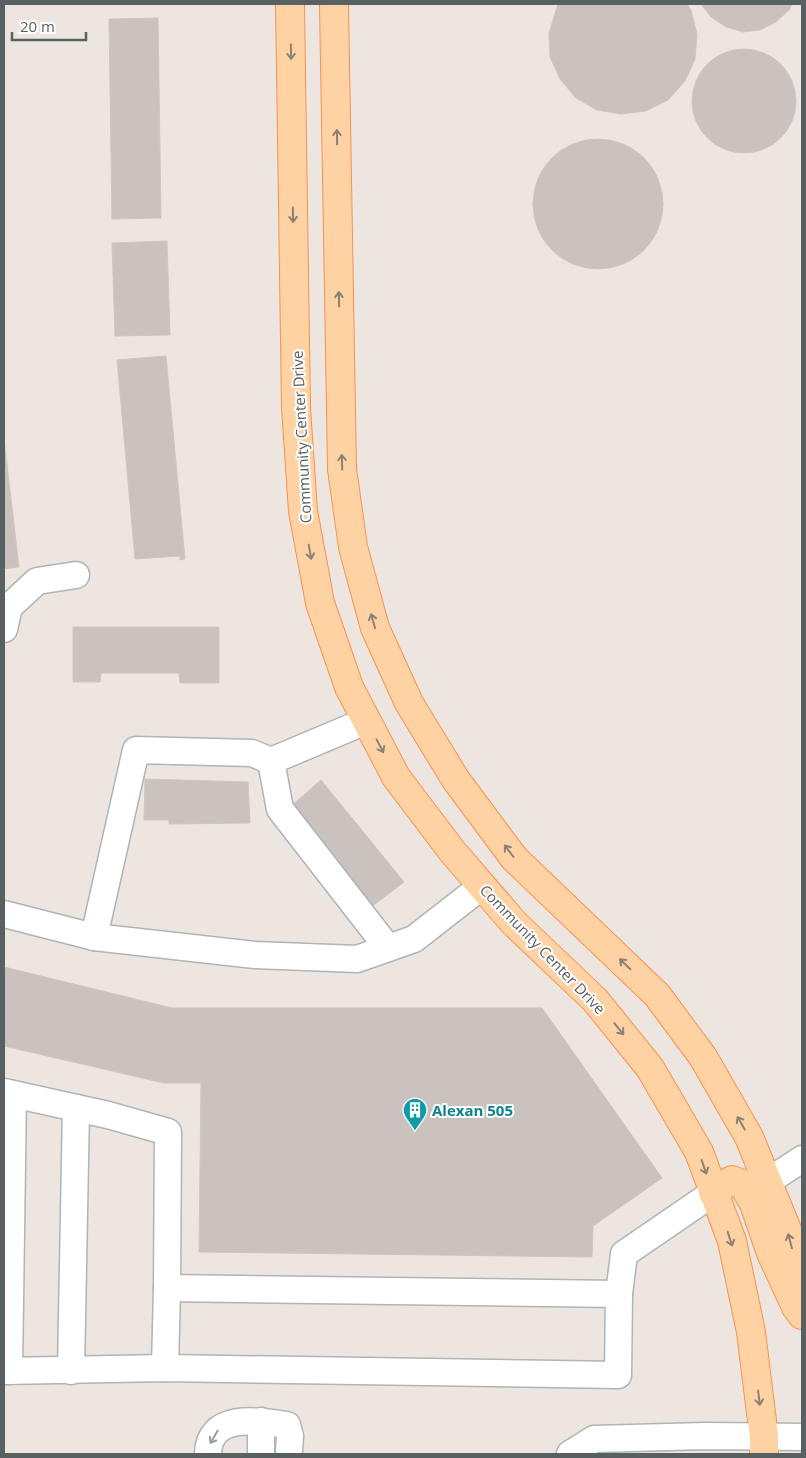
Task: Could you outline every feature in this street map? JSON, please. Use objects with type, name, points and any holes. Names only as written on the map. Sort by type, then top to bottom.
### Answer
[{"type":"main road","name":"Community Center Drive","points":[[290,4],[296,408],[303,511],[320,603],[349,687],[396,777],[452,851],[514,923],[595,1000],[650,1068],[699,1152],[734,1250],[751,1332],[764,1446]]},
{"type":"main road","points":[[334,4],[342,469],[354,547],[375,628],[409,702],[456,780],[514,858],[657,995],[703,1057],[749,1137],[788,1232],[802,1288]]},
{"type":"main road","points":[[713,1193],[732,1180],[743,1184],[754,1204],[771,1253],[796,1308],[802,1315]]},
{"type":"lane","points":[[4,629],[9,607],[37,581],[76,575]]},
{"type":"lane","points":[[94,936],[136,750],[252,753],[271,761],[366,721]]},
{"type":"lane","points":[[271,761],[280,809],[388,948]]},
{"type":"lane","points":[[4,914],[94,936],[254,955],[357,959],[414,939],[482,886]]},
{"type":"lane","points":[[165,1368],[168,1132],[76,1108],[8,1093],[7,1371],[165,1368],[618,1375],[619,1294],[624,1254],[713,1193]]},
{"type":"lane","points":[[71,1371],[76,1108]]},
{"type":"lane","points":[[768,1182],[802,1159]]},
{"type":"lane","points":[[167,1288],[619,1294]]},
{"type":"lane","points":[[261,1422],[261,1454]]},
{"type":"lane","points":[[208,1454],[208,1448],[217,1430],[228,1423],[261,1422],[287,1425],[295,1430],[299,1438],[295,1452]]},
{"type":"lane","points":[[570,1454],[594,1440],[764,1446],[802,1437]]},
{"type":"building","points":[[558,4],[687,4],[691,10],[697,34],[695,59],[685,81],[668,100],[646,111],[621,114],[597,110],[576,98],[560,79],[550,57],[549,33]]},
{"type":"building","points":[[701,4],[792,4],[789,10],[776,22],[760,30],[743,32],[726,27],[711,17]]},
{"type":"building","points":[[158,18],[161,218],[112,219],[109,19]]},
{"type":"building","points":[[744,49],[764,53],[781,64],[792,81],[796,101],[792,121],[781,138],[764,149],[744,153],[724,149],[707,138],[696,121],[692,101],[696,81],[707,64],[724,53]]},
{"type":"building","points":[[598,139],[611,140],[623,144],[644,158],[658,179],[662,191],[662,217],[658,229],[644,250],[623,264],[611,268],[598,269],[585,268],[573,264],[552,250],[538,229],[534,217],[533,204],[534,191],[538,179],[552,158],[573,144],[585,140]]},
{"type":"building","points":[[167,241],[170,335],[115,336],[112,243]]},
{"type":"building","points":[[166,356],[185,559],[180,560],[180,556],[135,559],[117,360]]},
{"type":"building","points":[[4,439],[19,567],[4,569]]},
{"type":"building","points":[[73,627],[219,627],[219,683],[180,683],[179,673],[101,673],[100,682],[73,682]]},
{"type":"building","points":[[145,779],[248,782],[250,823],[169,824],[169,820],[144,820]]},
{"type":"building","points":[[321,780],[404,882],[370,908],[290,807]]},
{"type":"building","name":"Alexan 505","points":[[4,967],[172,1008],[542,1008],[662,1178],[593,1226],[592,1257],[199,1252],[201,1083],[164,1083],[4,1046]]},
{"type":"place","name":"Alexan 505","points":[[415,1131]]}]
